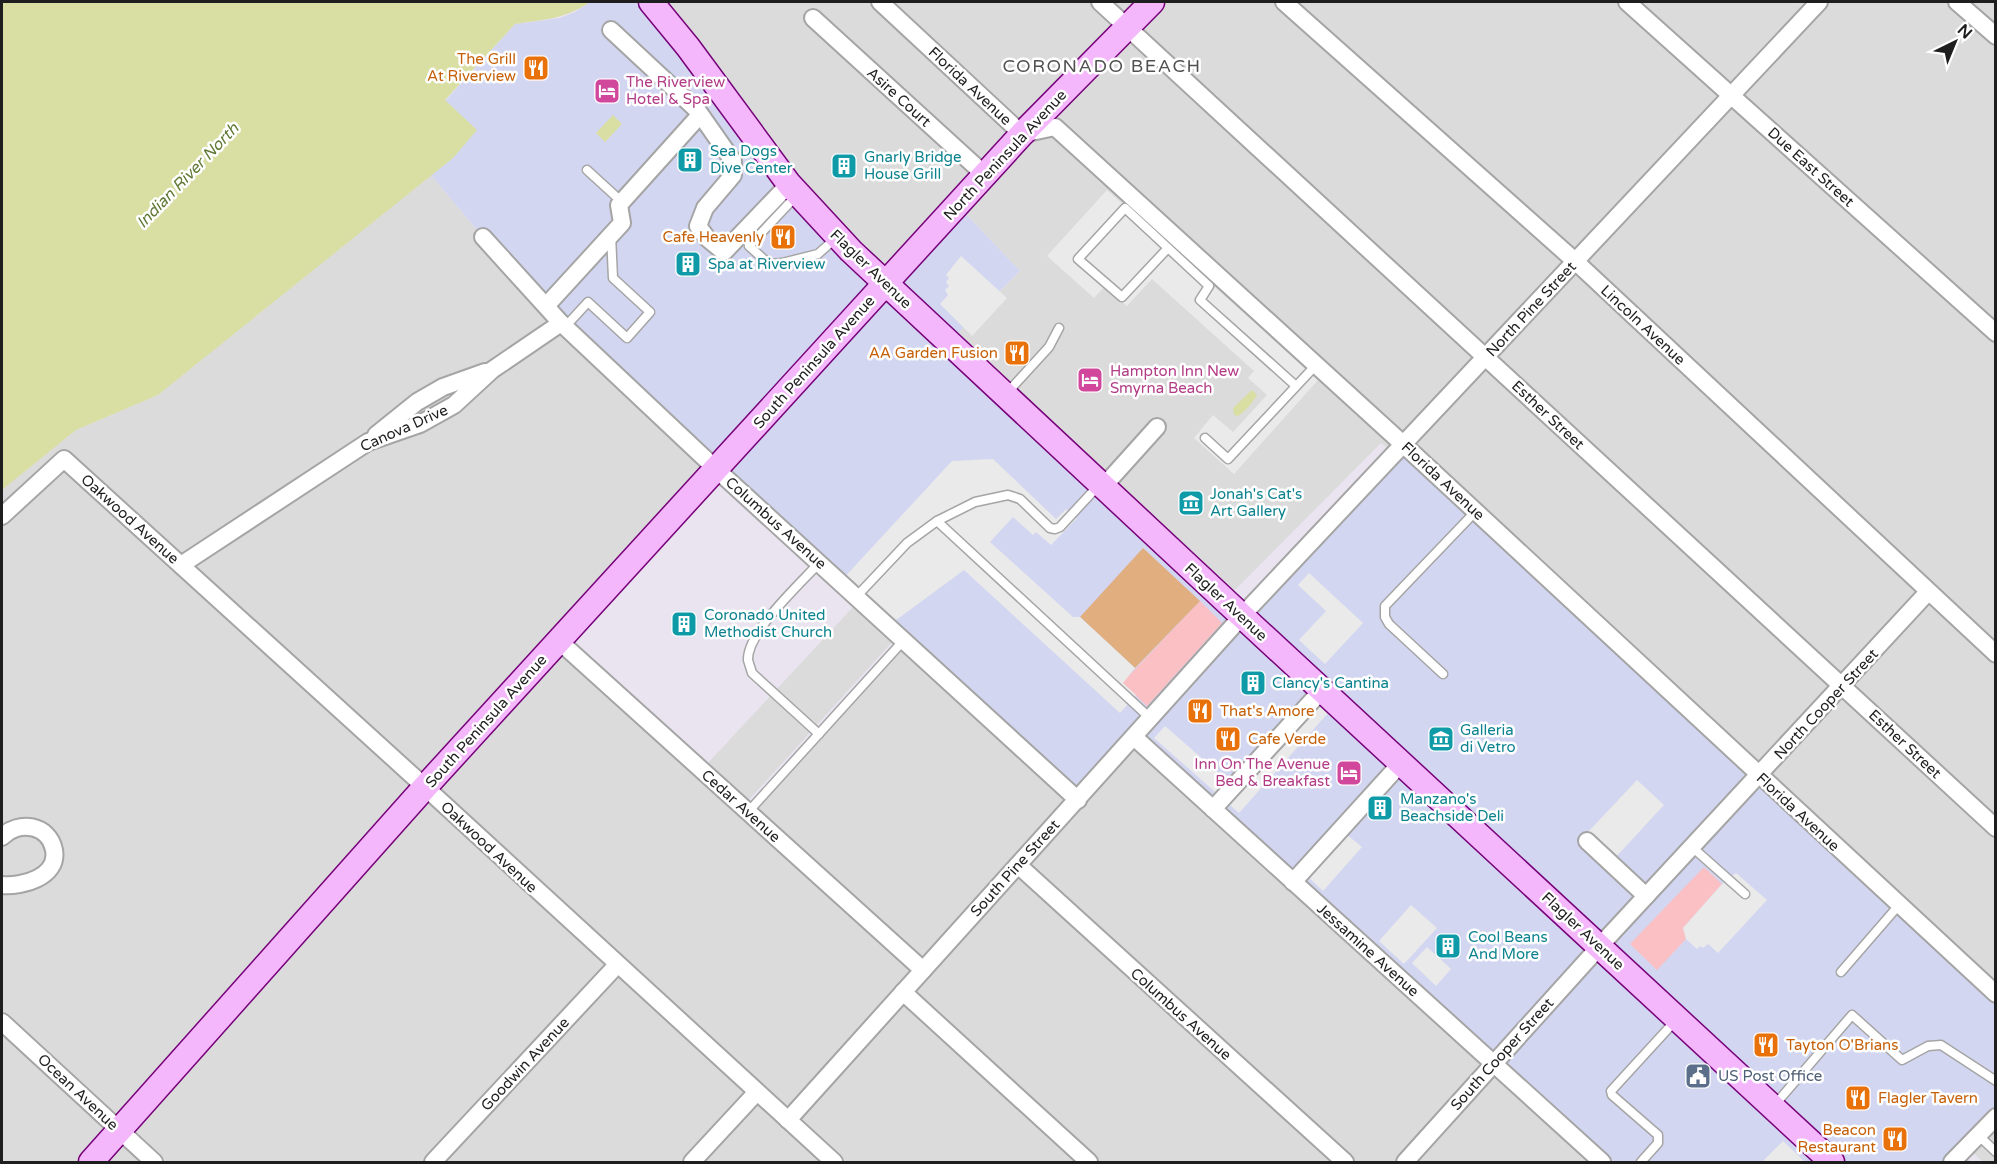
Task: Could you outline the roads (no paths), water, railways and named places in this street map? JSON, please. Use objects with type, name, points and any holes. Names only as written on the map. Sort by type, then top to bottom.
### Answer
[{"type":"street","name":"Florida Avenue","points":[[880,2],[1022,134],[1055,127],[1476,511],[1995,994]]},
{"type":"street","name":"Esther Street","points":[[1100,2],[1995,828]]},
{"type":"street","name":"North Peninsula Avenue","points":[[885,284],[1022,134],[1152,2]]},
{"type":"street","name":"Lincoln Avenue","points":[[1284,2],[1575,261],[1995,654]]},
{"type":"street","name":"Due East Street","points":[[1627,2],[1995,333]]},
{"type":"street","name":"North Pine Street","points":[[1242,617],[1819,2]]},
{"type":"street","points":[[1957,2],[1995,36]]},
{"type":"street","name":"Flagler Avenue","points":[[654,4],[793,189],[885,284],[1832,1162]]},
{"type":"street","name":"Asire Court","points":[[813,18],[985,176]]},
{"type":"street","points":[[611,30],[700,115],[733,161],[733,175],[705,208],[698,226],[707,238],[724,252],[793,189]]},
{"type":"street","points":[[546,306],[622,223],[619,205],[700,115]]},
{"type":"street","name":"Columbus Avenue","points":[[483,237],[563,325],[716,469],[1078,800]]},
{"type":"street","name":"South Peninsula Avenue","points":[[91,1162],[425,787],[885,284]]},
{"type":"street","name":"Canova Drive","points":[[181,565],[368,442],[420,424],[454,405],[492,370],[563,325]]},
{"type":"street","points":[[1101,485],[1157,428]]},
{"type":"street","name":"Oakwood Avenue","points":[[2,516],[25,492],[64,459],[834,1162]]},
{"type":"street","name":"North Cooper Street","points":[[1600,946],[1928,592]]},
{"type":"street","name":"South Pine Street","points":[[788,1120],[1242,617]]},
{"type":"street","name":"Cedar Avenue","points":[[559,641],[923,970]]},
{"type":"street","points":[[1214,809],[1322,690]]},
{"type":"street","name":"Jessamine Avenue","points":[[1134,737],[1602,1162]]},
{"type":"street","points":[[1293,882],[1401,763]]},
{"type":"street","points":[[2,837],[18,827],[30,826],[41,830],[49,839],[54,850],[53,862],[40,878],[26,883],[2,885]]},
{"type":"street","points":[[1587,841],[1646,896]]},
{"type":"street","name":"Columbus Avenue","points":[[1018,865],[1345,1162]]},
{"type":"street","name":"South Cooper Street","points":[[1405,1162],[1600,946]]},
{"type":"street","name":"Goodwin Avenue","points":[[433,1162],[617,965]]},
{"type":"street","points":[[903,992],[1089,1162]]},
{"type":"street","name":"Ocean Avenue","points":[[2,1022],[154,1162]]},
{"type":"street","points":[[692,1162],[756,1093]]},
{"type":"street","points":[[1952,1162],[1995,1117]]},
{"type":"lane","points":[[587,170],[622,202]]},
{"type":"lane","points":[[793,189],[749,246],[769,264],[782,263],[818,254],[838,237]]},
{"type":"lane","points":[[1168,248],[1122,297],[1078,259],[1125,208],[1209,286],[1200,300],[1296,386]]},
{"type":"lane","points":[[563,325],[588,302],[627,338],[650,312],[613,278],[611,235]]},
{"type":"lane","points":[[1004,395],[1049,346],[1059,328]]},
{"type":"lane","points":[[1205,438],[1228,459],[1316,365]]},
{"type":"lane","points":[[856,597],[907,543],[937,522],[975,502],[1008,495],[1020,499],[1050,528],[1055,529],[1060,527],[1101,485]]},
{"type":"lane","points":[[1443,674],[1389,624],[1384,617],[1385,606],[1476,511]]},
{"type":"lane","points":[[937,522],[1150,718]]},
{"type":"lane","points":[[819,563],[765,622],[754,638],[748,660],[752,673],[819,734]]},
{"type":"lane","points":[[748,812],[904,640]]},
{"type":"lane","points":[[1692,847],[1745,894]]},
{"type":"lane","points":[[1841,972],[1899,904]]},
{"type":"lane","points":[[1773,1107],[1852,1015],[1902,1060],[1929,1046],[1941,1045],[1995,1081]]},
{"type":"lane","points":[[1641,1162],[1658,1143],[1658,1135],[1612,1095],[1611,1091],[1677,1018]]},
{"type":"lane","points":[[1978,1135],[1995,1152]]},
{"type":"water","name":"Indian River North","points":[[2,2],[590,2],[563,16],[515,24],[445,100],[477,130],[453,158],[158,395],[76,430],[2,490]]},
{"type":"water","points":[[613,115],[622,124],[605,142],[596,133]]},
{"type":"water","points":[[1252,390],[1257,395],[1253,401],[1241,414],[1234,415],[1233,408]]},
{"type":"place","name":"The Grill At Riverview","points":[[536,68]]},
{"type":"place","name":"The Riverview Hotel & Spa","points":[[607,91]]},
{"type":"place","name":"Sea Dogs Dive Center","points":[[690,160]]},
{"type":"place","name":"Gnarly Bridge House Grill","points":[[844,166]]},
{"type":"place","name":"Cafe Heavenly","points":[[783,237]]},
{"type":"place","name":"Spa at Riverview","points":[[688,264]]},
{"type":"place","name":"AA Garden Fusion","points":[[1017,353]]},
{"type":"place","name":"Hampton Inn New Smyrna Beach","points":[[1090,380]]},
{"type":"place","name":"Jonah's Cat's Art Gallery","points":[[1191,503]]},
{"type":"place","name":"Coronado United Methodist Church","points":[[684,624]]},
{"type":"place","name":"Clancy's Cantina","points":[[1253,683]]},
{"type":"place","name":"That's Amore","points":[[1200,711]]},
{"type":"place","name":"Cafe Verde","points":[[1228,739]]},
{"type":"place","name":"Galleria di Vetro","points":[[1441,739]]},
{"type":"place","name":"Inn On The Avenue Bed & Breakfast","points":[[1349,773]]},
{"type":"place","name":"Manzano's Beachside Deli","points":[[1380,808]]},
{"type":"place","name":"Cool Beans And More","points":[[1448,946]]},
{"type":"place","name":"Tayton O'Brians","points":[[1766,1045]]},
{"type":"place","name":"US Post Office","points":[[1698,1076]]},
{"type":"place","name":"Flagler Tavern","points":[[1858,1098]]},
{"type":"place","name":"Beacon Restaurant","points":[[1895,1139]]},
{"type":"district","name":"CORONADO BEACH","points":[[1102,66]]}]
